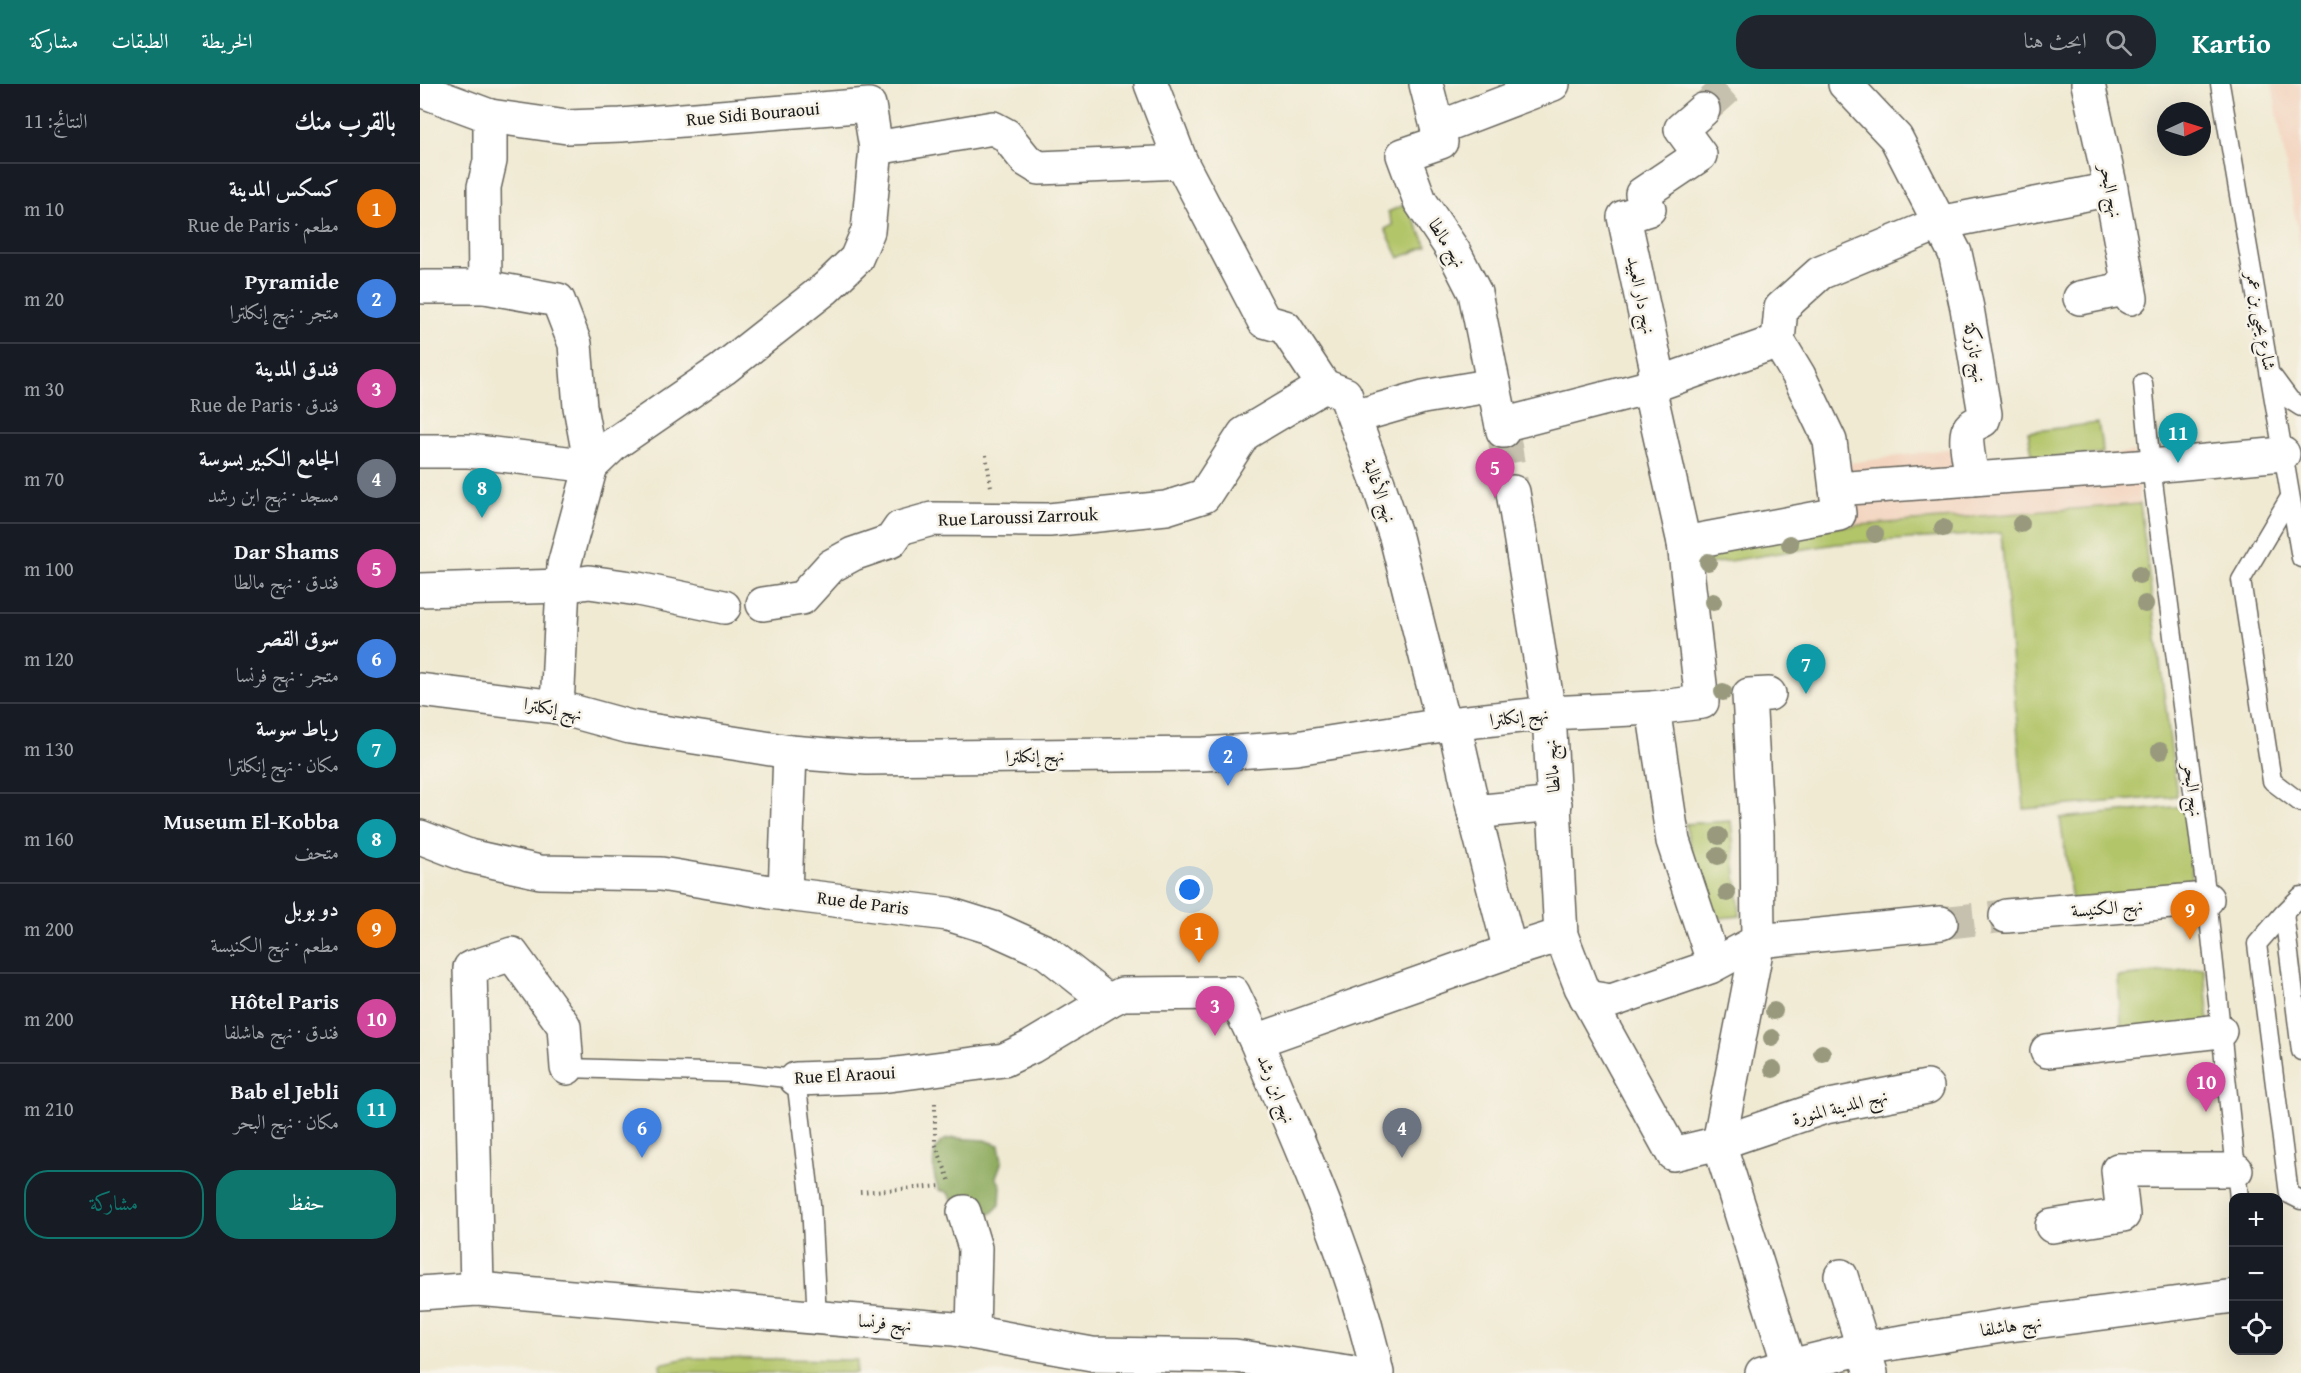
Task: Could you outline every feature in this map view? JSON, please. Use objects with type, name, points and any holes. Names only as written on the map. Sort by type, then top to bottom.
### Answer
[{"type":"street","name":"نهج الأغالبة","points":[[1151,84],[1181,162],[1264,321],[1285,327],[1324,386],[1344,394],[1396,537],[1440,712],[1456,733],[1510,951]]},
{"type":"street","points":[[1426,84],[1438,128],[1553,84]]},
{"type":"street","points":[[1845,84],[1896,138],[1941,223]]},
{"type":"street","name":"نهج البحر","points":[[2080,298],[2130,293],[2111,189],[2088,84]]},
{"type":"street","name":"Rue Sidi Bouraoui","points":[[420,90],[490,116],[567,127],[621,125],[865,94],[876,148],[868,231],[856,259],[826,288],[723,369],[614,444],[591,466]]},
{"type":"street","name":"نهج دار العبيد","points":[[1683,543],[1649,387],[1657,370],[1624,217],[1649,209],[1642,194],[1700,155],[1681,129],[1703,110]]},
{"type":"street","points":[[485,286],[484,187],[490,161],[490,116]]},
{"type":"street","points":[[876,148],[993,128],[1006,135],[1026,160],[1039,168],[1181,162]]},
{"type":"street","name":"نهج مالطا","points":[[1438,128],[1441,142],[1403,155],[1420,201],[1454,252],[1475,293],[1502,428],[1649,387]]},
{"type":"street","points":[[1683,543],[1839,514],[1830,441],[1778,341],[1781,308],[1820,273],[1941,223],[2111,189]]},
{"type":"street","name":"نهج تازركة","points":[[1941,223],[1958,264],[1985,414],[1983,420],[1968,431],[1972,479]]},
{"type":"street","points":[[424,287],[485,286],[558,300],[575,344],[580,408],[591,466],[564,565],[557,707]]},
{"type":"street","points":[[1649,387],[1778,341]]},
{"type":"street","points":[[1353,417],[1423,397],[1494,385]]},
{"type":"street","name":"Rue Laroussi Zarrouk","points":[[763,604],[802,598],[831,566],[853,554],[891,541],[900,528],[932,519],[1048,520],[1166,508],[1204,496],[1244,434],[1324,386]]},
{"type":"street","points":[[420,451],[469,451],[591,466]]},
{"type":"street","points":[[1836,489],[2151,466],[2292,452]]},
{"type":"street","name":"نهج مالطا","points":[[1513,492],[1549,713],[1561,935],[1586,997]]},
{"type":"street","name":"نهج إنكلترا","points":[[420,690],[557,707],[630,727],[790,752],[867,758],[1203,754],[1296,748],[1449,724],[1549,713],[1653,708],[1702,702],[1683,543]]},
{"type":"street","points":[[420,590],[589,582],[638,589],[724,607]]},
{"type":"street","points":[[1769,694],[1749,695],[1756,835],[1758,941],[1719,1143],[1783,1371]]},
{"type":"street","points":[[1653,708],[1673,841],[1708,949]]},
{"type":"street","points":[[785,894],[790,752]]},
{"type":"street","points":[[1474,812],[1555,804]]},
{"type":"street","name":"Rue de Paris","points":[[420,837],[469,855],[540,872],[660,874],[785,894],[948,914],[993,928],[1046,952],[1108,1001]]},
{"type":"street","name":"نهج الكنيسة","points":[[2007,916],[2207,899]]},
{"type":"street","points":[[1586,997],[1611,1001],[1710,967],[1758,941],[1941,923]]},
{"type":"street","name":"نهج ابن رشد","points":[[1377,1373],[1369,1335],[1334,1230],[1256,1041],[1561,935]]},
{"type":"street","points":[[477,1289],[470,968],[512,954],[564,1026],[567,1068]]},
{"type":"street","points":[[1108,1001],[1122,994],[1233,993],[1256,1041]]},
{"type":"street","name":"نهج المدينة المنورة","points":[[1586,997],[1672,1154],[1719,1143],[1825,1107],[1927,1088]]},
{"type":"street","name":"Rue El Araoui","points":[[796,1079],[881,1076],[1004,1060],[1031,1047],[1108,1001]]},
{"type":"street","points":[[2047,1050],[2220,1030]]},
{"type":"street","points":[[2052,1226],[2123,1215],[2118,1170],[2238,1184]]},
{"type":"street","points":[[963,1212],[975,1248],[973,1332]]},
{"type":"street","points":[[1840,1276],[1867,1361]]},
{"type":"street","name":"نهج فرنسا","points":[[420,1293],[477,1289],[817,1317],[954,1329],[1092,1354],[1235,1356],[1349,1373]]},
{"type":"street","name":"نهج هاشلفا","points":[[1783,1371],[1867,1361],[2002,1326],[2229,1297]]},
{"type":"lane","name":"شارع يحيى بن عمر","points":[[2220,84],[2270,374],[2292,452],[2290,496],[2301,558]]},
{"type":"lane","points":[[2270,374],[2290,400],[2301,407]]},
{"type":"lane","name":"نهج البحر","points":[[2143,382],[2151,466],[2207,899],[2238,1184]]},
{"type":"lane","points":[[2290,496],[2241,580],[2272,781],[2301,803]]},
{"type":"lane","points":[[2301,897],[2257,944],[2289,1194],[2301,1200]]},
{"type":"lane","points":[[2284,913],[2301,1051]]},
{"type":"lane","name":"Rue El Araoui","points":[[567,1068],[739,1073],[796,1079]]},
{"type":"lane","points":[[796,1079],[811,1204],[817,1317]]},
{"type":"path","points":[[860,1192],[951,1185],[935,1143],[935,1069]]},
{"type":"shaded area","points":[[2272,84],[2301,84],[2301,252]]},
{"type":"shaded area","points":[[1960,447],[1981,467],[2133,452],[2140,504],[1833,527],[1822,506],[1816,468]]},
{"type":"green space","points":[[1404,205],[1413,217],[1427,246],[1399,258],[1385,229],[1393,225],[1388,212]]},
{"type":"green space","points":[[2098,423],[2103,453],[2033,459],[2028,432]]},
{"type":"green space","points":[[2140,504],[2177,796],[2024,809],[2001,533],[1836,544],[1698,566],[1696,552],[1833,527]]},
{"type":"green space","points":[[2184,806],[2193,886],[2072,901],[2060,818]]},
{"type":"green space","points":[[1731,821],[1740,916],[1710,919],[1685,824]]},
{"type":"green space","points":[[2204,968],[2209,1023],[2122,1034],[2118,977]]},
{"type":"green space","points":[[954,1138],[985,1140],[999,1145],[1002,1161],[996,1177],[1001,1186],[1000,1205],[991,1214],[959,1209],[947,1192],[939,1190],[934,1173],[935,1153],[942,1142]]},
{"type":"green space","points":[[686,1358],[857,1360],[856,1373],[661,1373],[660,1364]]},
{"type":"tunnel","points":[[1703,110],[1732,84]]},
{"type":"tunnel","points":[[1503,431],[1513,492]]},
{"type":"tunnel","points":[[1941,923],[2006,916]]},
{"type":"place","name":"Bab el Jebli","points":[[2178,463]]},
{"type":"place","name":"Dar Shams","points":[[1495,498]]},
{"type":"place","name":"Museum El-Kobba","points":[[482,518]]},
{"type":"place","name":"رباط سوسة","points":[[1806,694]]},
{"type":"place","name":"Pyramide","points":[[1228,786]]},
{"type":"place","name":"دو بوبل","points":[[2190,940]]},
{"type":"place","name":"كسكس المدينة","points":[[1199,963]]},
{"type":"place","name":"فندق المدينة","points":[[1215,1036]]},
{"type":"place","name":"Hôtel Paris","points":[[2206,1112]]},
{"type":"place","name":"سوق القصر","points":[[642,1158]]},
{"type":"place","name":"الجامع الكبير بسوسة","points":[[1402,1158]]}]
